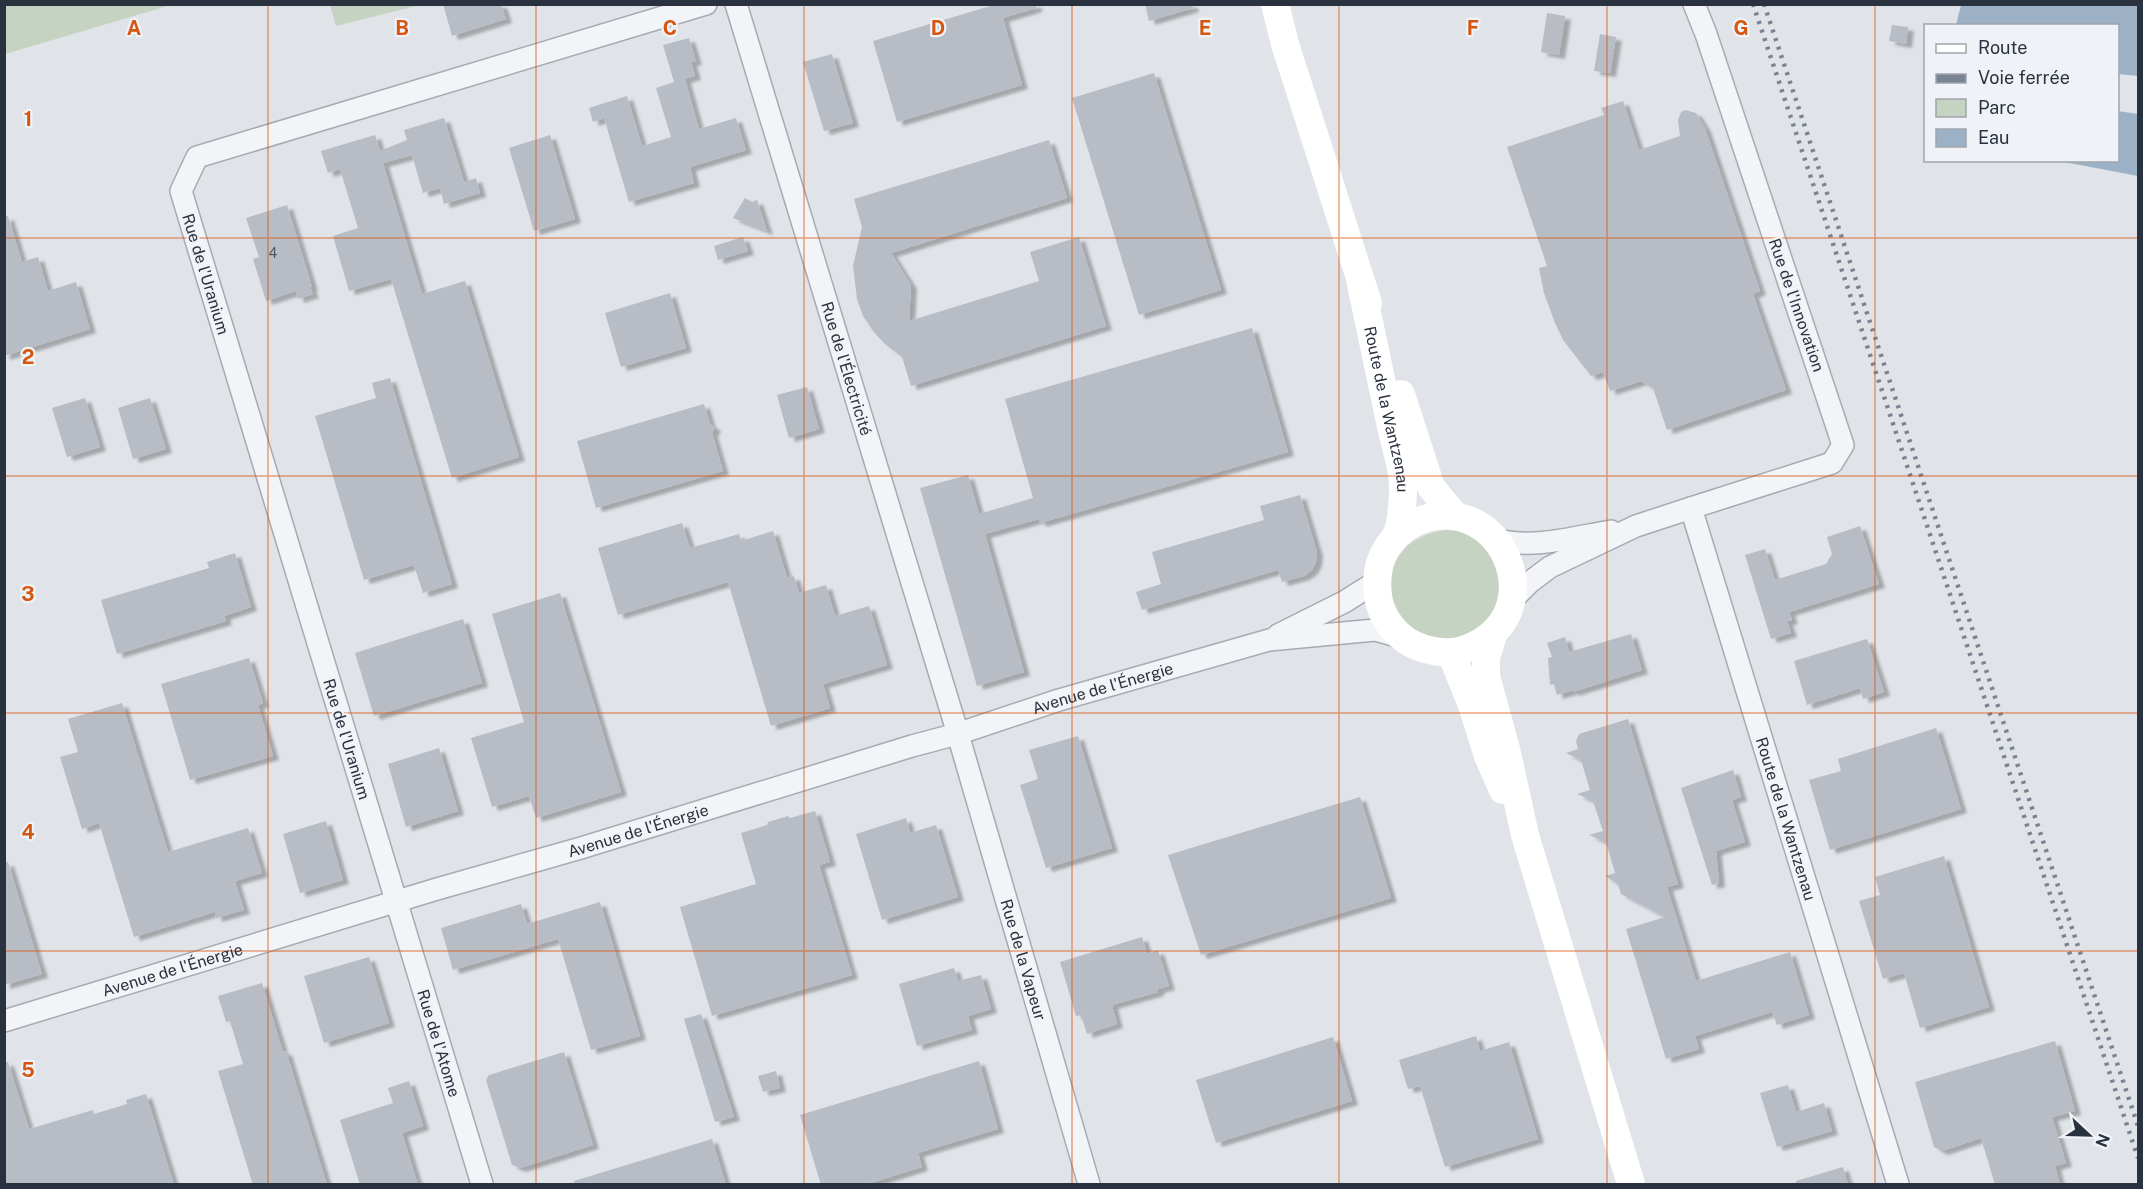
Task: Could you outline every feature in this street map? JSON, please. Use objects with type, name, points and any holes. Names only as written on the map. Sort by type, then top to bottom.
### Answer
[{"type":"main road","name":"Route de la Wantzenau","points":[[1266,4],[1285,44]]},
{"type":"main road","name":"Route de la Wantzenau","points":[[1275,4],[1285,44],[1361,284],[1385,347],[1431,487],[1455,516]]},
{"type":"main road","name":"Route de la Wantzenau","points":[[1361,284],[1403,480],[1401,519],[1397,535]]},
{"type":"main road","points":[[1494,632],[1467,649],[1451,652],[1432,652],[1400,637],[1387,621],[1378,603],[1376,582],[1379,565],[1386,548],[1397,535],[1414,522],[1434,516],[1455,516],[1478,525],[1498,540],[1512,569],[1511,601],[1494,632],[1486,658],[1486,676],[1506,749],[1525,835],[1632,1185]]},
{"type":"main road","points":[[1451,652],[1472,705],[1488,756],[1525,835]]},
{"type":"street","name":"Rue de l'Uranium","points":[[396,902],[181,191],[197,157],[706,4]]},
{"type":"street","name":"Rue de l'Électricité","points":[[736,4],[957,734]]},
{"type":"street","name":"Rue de l'Innovation","points":[[1690,508],[1833,463],[1843,445],[1694,4]]},
{"type":"street","points":[[1511,601],[1530,582],[1550,567],[1636,526],[1690,508]]},
{"type":"street","name":"Route de la Wantzenau","points":[[1690,508],[1898,1185]]},
{"type":"street","points":[[1498,540],[1515,544],[1543,542],[1636,526]]},
{"type":"street","name":"Avenue de l'Énergie","points":[[1269,640],[1307,619],[1344,603],[1376,582]]},
{"type":"street","name":"Avenue de l'Énergie","points":[[4,1021],[957,734],[1059,700],[1269,640],[1375,630],[1400,637]]},
{"type":"street","name":"Rue de la Vapeur","points":[[957,734],[1089,1185]]},
{"type":"street","name":"Rue de l'Atome","points":[[396,902],[482,1185]]},
{"type":"green space","points":[[5,4],[171,4],[171,5],[5,54]]},
{"type":"green space","points":[[330,4],[420,5],[336,26]]},
{"type":"green space","points":[[1447,530],[1462,532],[1476,539],[1496,560],[1501,604],[1473,638],[1430,643],[1396,615],[1390,585],[1391,572],[1395,561],[1411,543],[1421,537]]},
{"type":"water","points":[[1961,5],[2138,5],[2138,76],[2119,74],[2119,24],[1956,24]]},
{"type":"water","points":[[2119,111],[2138,114],[2138,176],[2064,162],[2119,162]]},
{"type":"building","points":[[443,4],[501,4],[506,19],[452,36]]},
{"type":"building","points":[[997,4],[1036,4],[1036,8],[1003,18],[1022,85],[897,122],[873,41]]},
{"type":"building","points":[[1145,4],[1192,4],[1193,8],[1149,21]]},
{"type":"building","points":[[1547,13],[1565,16],[1559,55],[1541,52]]},
{"type":"building","points":[[1892,25],[1908,27],[1906,44],[1889,41]]},
{"type":"building","points":[[1600,34],[1616,37],[1610,73],[1594,71]]},
{"type":"building","points":[[689,38],[696,61],[691,62],[695,76],[685,79],[699,129],[736,118],[746,150],[690,167],[694,183],[629,202],[604,118],[593,122],[589,108],[627,96],[642,146],[671,137],[656,88],[674,82],[663,45]]},
{"type":"building","points":[[832,54],[853,123],[824,131],[803,62]]},
{"type":"building","points":[[1154,73],[1221,290],[1139,315],[1072,98]]},
{"type":"building","points":[[1623,101],[1639,150],[1680,136],[1678,120],[1681,112],[1685,110],[1696,113],[1705,128],[1760,291],[1753,294],[1786,390],[1667,430],[1653,388],[1641,381],[1610,391],[1603,372],[1591,376],[1563,340],[1544,293],[1539,268],[1547,266],[1507,147],[1604,115],[1601,108]]},
{"type":"building","points":[[444,118],[464,182],[476,178],[480,193],[444,204],[440,188],[423,193],[412,155],[383,163],[422,294],[465,281],[519,457],[452,478],[391,279],[349,291],[333,236],[358,228],[340,169],[328,173],[321,151],[375,135],[380,151],[407,140],[404,130]]},
{"type":"building","points":[[550,135],[575,219],[534,231],[509,148]]},
{"type":"building","points":[[1049,140],[1067,198],[891,253],[911,285],[909,321],[1039,281],[1030,252],[1079,237],[1106,326],[911,386],[902,357],[873,331],[863,316],[857,299],[853,266],[862,227],[854,199]]},
{"type":"building","points":[[745,198],[752,202],[757,200],[767,231],[733,218]]},
{"type":"building","points":[[287,205],[313,294],[298,299],[296,291],[266,301],[253,259],[259,257],[246,218]]},
{"type":"building","points":[[8,216],[22,262],[38,257],[48,291],[76,282],[90,329],[4,356],[4,217]]},
{"type":"building","points":[[743,237],[748,251],[718,260],[714,246]]},
{"type":"building","points":[[670,293],[686,348],[621,367],[605,313]]},
{"type":"building","points":[[1252,328],[1288,452],[1040,523],[1039,519],[985,534],[1024,672],[977,686],[920,488],[968,475],[979,514],[1033,498],[1005,399]]},
{"type":"building","points":[[390,378],[452,584],[423,593],[414,565],[364,580],[315,416],[376,398],[372,383]]},
{"type":"building","points":[[807,387],[819,429],[789,438],[777,395]]},
{"type":"building","points":[[85,398],[100,447],[67,457],[52,408]]},
{"type":"building","points":[[150,398],[166,449],[133,459],[118,408]]},
{"type":"building","points":[[704,404],[710,424],[715,427],[712,433],[723,471],[596,508],[577,441]]},
{"type":"building","points":[[1300,495],[1317,552],[1312,570],[1304,576],[1282,582],[1278,570],[1142,610],[1136,592],[1161,584],[1152,552],[1264,520],[1260,506]]},
{"type":"building","points":[[682,523],[690,548],[739,534],[741,541],[773,531],[787,578],[794,576],[799,593],[826,585],[835,616],[869,606],[887,665],[823,684],[830,708],[771,726],[728,582],[618,615],[598,548]]},
{"type":"building","points":[[1860,526],[1879,584],[1789,612],[1792,620],[1787,621],[1791,633],[1771,639],[1745,555],[1765,549],[1775,580],[1826,564],[1832,554],[1827,537]]},
{"type":"building","points":[[235,553],[251,607],[224,616],[226,621],[117,654],[101,600],[209,568],[207,562]]},
{"type":"building","points":[[560,593],[621,792],[536,818],[529,796],[492,807],[471,738],[524,722],[492,614]]},
{"type":"building","points":[[463,619],[482,683],[374,716],[355,653]]},
{"type":"building","points":[[1631,634],[1642,670],[1557,695],[1554,684],[1550,685],[1548,658],[1552,657],[1547,643],[1565,637],[1569,652]]},
{"type":"building","points":[[1867,639],[1884,692],[1863,699],[1860,688],[1807,705],[1794,661]]},
{"type":"building","points":[[249,658],[263,703],[258,705],[273,756],[190,780],[161,684]]},
{"type":"building","points":[[122,703],[168,852],[248,828],[262,873],[235,881],[244,910],[216,918],[215,912],[134,937],[99,823],[82,829],[60,757],[78,752],[68,719]]},
{"type":"building","points":[[1628,719],[1678,884],[1667,887],[1696,981],[1790,952],[1809,1015],[1777,1025],[1772,1012],[1695,1036],[1699,1049],[1666,1059],[1626,929],[1665,917],[1621,894],[1618,884],[1605,876],[1615,873],[1606,842],[1589,835],[1603,831],[1593,801],[1577,794],[1590,790],[1581,760],[1566,753],[1578,749],[1576,741],[1579,734]]},
{"type":"building","points":[[1936,728],[1961,809],[1830,850],[1809,780],[1841,771],[1838,759]]},
{"type":"building","points":[[1078,736],[1112,848],[1046,868],[1020,785],[1038,779],[1029,750]]},
{"type":"building","points":[[439,748],[458,811],[406,827],[388,764]]},
{"type":"building","points":[[1733,770],[1741,797],[1732,800],[1745,842],[1716,851],[1719,883],[1712,885],[1681,788]]},
{"type":"building","points":[[1360,797],[1391,898],[1201,955],[1168,855]]},
{"type":"building","points":[[815,811],[830,862],[819,865],[852,975],[712,1016],[680,907],[756,884],[741,833],[788,816],[790,818]]},
{"type":"building","points":[[906,818],[910,833],[936,825],[958,897],[882,920],[856,834]]},
{"type":"building","points":[[326,821],[343,880],[300,893],[283,834]]},
{"type":"building","points":[[1944,856],[1989,1007],[1920,1028],[1904,973],[1883,979],[1859,901],[1880,895],[1875,877]]},
{"type":"building","points":[[8,862],[42,974],[4,985],[4,863]]},
{"type":"building","points":[[600,902],[640,1036],[591,1050],[558,939],[453,970],[441,928],[521,904],[527,924]]},
{"type":"building","points":[[1142,937],[1147,954],[1158,950],[1169,986],[1158,989],[1158,992],[1112,1005],[1117,1024],[1087,1034],[1081,1015],[1076,1016],[1060,962]]},
{"type":"building","points":[[369,957],[389,1023],[324,1043],[304,976]]},
{"type":"building","points":[[954,968],[958,981],[981,975],[991,1009],[968,1016],[972,1030],[917,1046],[899,984]]},
{"type":"building","points":[[262,983],[283,1052],[286,1051],[327,1185],[253,1185],[218,1071],[243,1064],[230,1021],[226,1022],[218,996]]},
{"type":"building","points":[[701,1014],[734,1117],[715,1122],[684,1019]]},
{"type":"building","points":[[1476,1036],[1480,1051],[1509,1042],[1538,1139],[1445,1167],[1420,1086],[1408,1089],[1399,1060]]},
{"type":"building","points":[[1333,1037],[1352,1101],[1216,1143],[1196,1080]]},
{"type":"building","points":[[2055,1041],[2075,1111],[2052,1117],[2066,1163],[2055,1166],[2060,1185],[1995,1185],[1981,1138],[1942,1151],[1934,1147],[1915,1082]]},
{"type":"building","points":[[564,1052],[593,1145],[520,1168],[512,1165],[486,1080],[489,1075]]},
{"type":"building","points":[[979,1061],[998,1129],[918,1153],[922,1167],[864,1185],[821,1185],[800,1115]]},
{"type":"building","points":[[4,1062],[8,1062],[29,1129],[93,1110],[94,1114],[127,1104],[126,1100],[146,1094],[174,1185],[4,1185]]},
{"type":"building","points":[[776,1071],[780,1088],[763,1092],[758,1076]]},
{"type":"building","points":[[409,1081],[423,1126],[402,1133],[418,1185],[360,1185],[340,1120],[393,1103],[388,1088]]},
{"type":"building","points":[[1788,1085],[1796,1112],[1824,1103],[1832,1131],[1777,1147],[1760,1093]]},
{"type":"building","points":[[712,1139],[726,1185],[575,1185],[574,1181]]},
{"type":"building","points":[[1843,1167],[1848,1185],[1796,1185],[1796,1181]]},
{"type":"railway","points":[[1753,4],[2138,1158]]},
{"type":"railway","points":[[1764,4],[2138,1126]]}]
